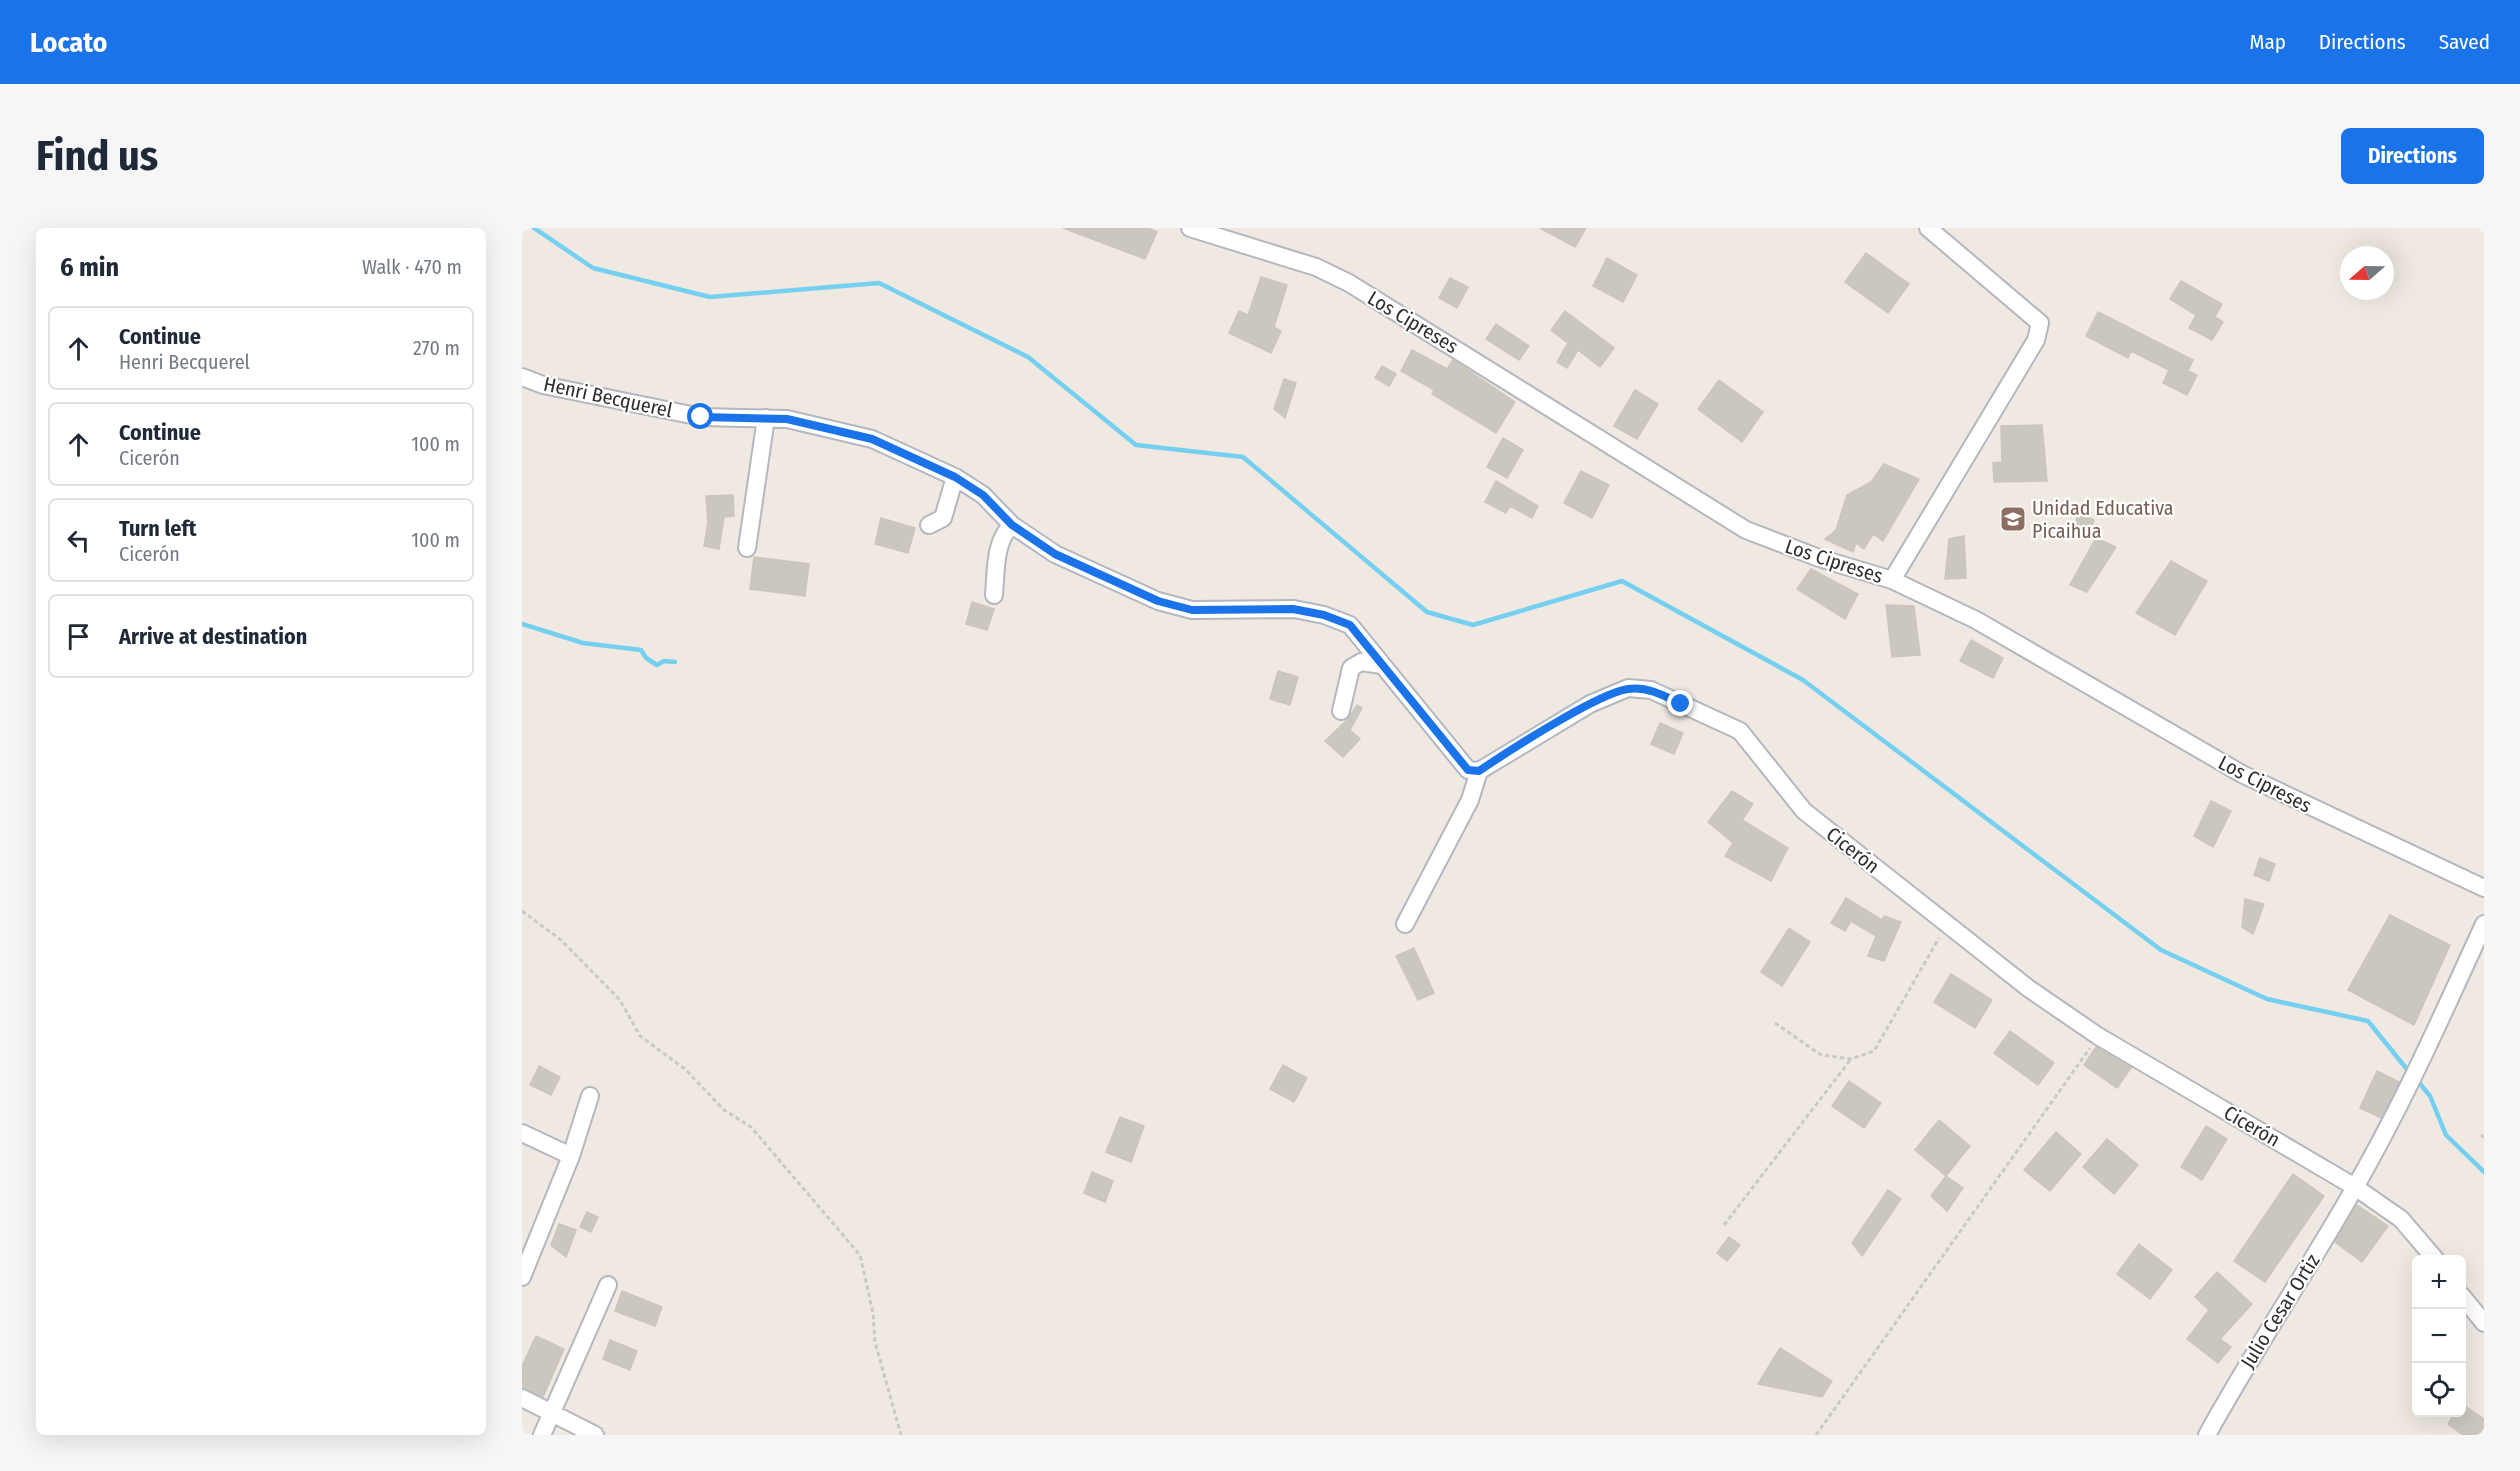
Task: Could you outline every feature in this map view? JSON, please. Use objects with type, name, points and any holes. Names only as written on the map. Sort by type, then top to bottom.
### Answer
[{"type":"street","name":"Los Cipreses","points":[[1190,228],[1316,267],[1349,283],[1746,530],[1819,558],[1892,580],[1976,620],[2242,774],[2484,888]]},
{"type":"street","points":[[1892,580],[2036,340],[2040,323],[1928,228]]},
{"type":"street","name":"Henri Becquerel","points":[[522,377],[543,385],[701,417],[787,419],[872,439],[955,477],[983,495],[1012,525],[1055,554],[1158,601],[1192,610],[1293,609],[1324,615],[1350,625],[1382,665]]},
{"type":"street","points":[[747,548],[766,418]]},
{"type":"street","points":[[929,525],[943,518],[955,477]]},
{"type":"street","points":[[994,595],[1000,545],[1004,531],[1012,525]]},
{"type":"street","points":[[1341,711],[1351,668],[1361,662],[1382,665],[1468,770],[1479,771],[1470,800],[1405,924]]},
{"type":"street","name":"Cicerón","points":[[1479,771],[1590,704],[1628,688],[1651,690],[1740,731],[1804,811],[2028,988],[2098,1036],[2355,1187],[2401,1219],[2432,1255]]},
{"type":"street","name":"Julio Cesar Ortiz","points":[[2207,1435],[2246,1364],[2355,1187],[2407,1091],[2484,924]]},
{"type":"street","points":[[522,1276],[571,1156],[590,1096]]},
{"type":"street","points":[[522,1133],[571,1156]]},
{"type":"street","points":[[542,1435],[608,1285]]},
{"type":"street","points":[[2466,1301],[2484,1323]]},
{"type":"street","points":[[522,1398],[595,1435]]},
{"type":"path","points":[[522,911],[561,940],[620,1000],[640,1036],[685,1069],[724,1110],[751,1126],[860,1255],[873,1313],[875,1342],[901,1435]]},
{"type":"path","points":[[1774,1023],[1821,1055],[1851,1059],[1874,1050],[1947,924]]},
{"type":"path","points":[[1816,1435],[2098,1036]]},
{"type":"path","points":[[1724,1225],[1851,1059]]},
{"type":"building","points":[[1063,228],[1148,228],[1157,232],[1145,259]]},
{"type":"building","points":[[1540,228],[1586,228],[1575,247]]},
{"type":"building","points":[[1866,253],[1909,284],[1888,313],[1845,282]]},
{"type":"building","points":[[1607,258],[1637,275],[1623,302],[1593,286]]},
{"type":"building","points":[[1261,277],[1287,285],[1274,327],[1281,331],[1271,353],[1229,333],[1239,311],[1248,315]]},
{"type":"building","points":[[1450,278],[1468,287],[1457,308],[1439,298]]},
{"type":"building","points":[[2181,281],[2222,304],[2215,317],[2223,322],[2212,340],[2189,328],[2196,315],[2170,299]]},
{"type":"building","points":[[1565,311],[1614,348],[1600,367],[1578,350],[1567,368],[1557,362],[1568,343],[1551,330]]},
{"type":"building","points":[[2098,312],[2193,360],[2188,371],[2197,375],[2187,395],[2163,383],[2169,370],[2131,351],[2128,358],[2086,336]]},
{"type":"building","points":[[1496,324],[1529,346],[1519,360],[1486,339]]},
{"type":"building","points":[[1412,350],[1447,369],[1453,360],[1515,402],[1496,433],[1432,394],[1434,390],[1401,371]]},
{"type":"building","points":[[1382,366],[1396,374],[1389,386],[1375,378]]},
{"type":"building","points":[[1284,379],[1296,383],[1285,418],[1274,409]]},
{"type":"building","points":[[1719,380],[1763,412],[1742,442],[1698,409]]},
{"type":"building","points":[[1635,390],[1658,404],[1637,439],[1614,426]]},
{"type":"building","points":[[2042,425],[2047,481],[1994,482],[1993,463],[2002,462],[2001,426]]},
{"type":"building","points":[[1503,438],[1523,450],[1507,478],[1487,467]]},
{"type":"building","points":[[1884,464],[1919,479],[1883,541],[1873,534],[1864,549],[1856,543],[1853,552],[1825,539],[1836,530],[1847,495],[1871,482]]},
{"type":"building","points":[[1581,471],[1609,485],[1592,518],[1564,503]]},
{"type":"building","points":[[1496,481],[1538,506],[1532,518],[1510,506],[1506,513],[1485,502]]},
{"type":"building","points":[[733,495],[734,516],[724,517],[719,549],[704,546],[708,522],[706,496]]},
{"type":"building","points":[[2079,513],[2094,520],[2089,531],[2074,525]]},
{"type":"building","points":[[881,518],[915,528],[908,553],[875,544]]},
{"type":"building","points":[[1964,536],[1966,578],[1945,579],[1949,539]]},
{"type":"building","points":[[2096,538],[2116,547],[2087,592],[2070,585]]},
{"type":"building","points":[[754,557],[809,564],[805,596],[750,589]]},
{"type":"building","points":[[2171,561],[2207,581],[2175,635],[2136,613]]},
{"type":"building","points":[[1811,569],[1858,594],[1845,619],[1797,589]]},
{"type":"building","points":[[972,602],[994,609],[987,630],[966,624]]},
{"type":"building","points":[[1886,605],[1914,606],[1920,655],[1892,657]]},
{"type":"building","points":[[1971,640],[2003,658],[1993,678],[1960,661]]},
{"type":"building","points":[[1278,671],[1298,677],[1290,705],[1270,699]]},
{"type":"building","points":[[1357,705],[1362,708],[1350,730],[1360,739],[1343,757],[1325,741],[1349,718]]},
{"type":"building","points":[[1660,723],[1683,733],[1674,754],[1651,744]]},
{"type":"building","points":[[1732,791],[1753,804],[1742,820],[1788,848],[1771,881],[1725,856],[1733,843],[1708,822]]},
{"type":"building","points":[[2211,801],[2231,811],[2213,847],[2194,836]]},
{"type":"building","points":[[2260,858],[2275,864],[2269,881],[2254,875]]},
{"type":"building","points":[[1846,898],[1882,920],[1884,916],[1901,922],[1884,961],[1868,956],[1876,936],[1851,921],[1845,931],[1831,923]]},
{"type":"building","points":[[2245,899],[2264,904],[2253,934],[2242,927]]},
{"type":"building","points":[[2390,915],[2450,945],[2414,1025],[2348,990]]},
{"type":"building","points":[[1789,928],[1810,942],[1782,986],[1761,972]]},
{"type":"building","points":[[1414,948],[1434,993],[1418,1000],[1396,956]]},
{"type":"building","points":[[1951,974],[1992,1000],[1975,1028],[1934,1002]]},
{"type":"building","points":[[2010,1031],[2054,1063],[2038,1085],[1994,1053]]},
{"type":"building","points":[[2096,1047],[2131,1068],[2117,1088],[2084,1065]]},
{"type":"building","points":[[1283,1065],[1307,1078],[1294,1102],[1270,1089]]},
{"type":"building","points":[[539,1066],[560,1077],[551,1095],[530,1085]]},
{"type":"building","points":[[2377,1071],[2399,1082],[2381,1118],[2360,1108]]},
{"type":"building","points":[[1849,1081],[1881,1103],[1864,1128],[1832,1106]]},
{"type":"building","points":[[1120,1117],[1144,1126],[1131,1162],[1106,1152]]},
{"type":"building","points":[[1939,1120],[1970,1146],[1946,1176],[1915,1150]]},
{"type":"building","points":[[2206,1126],[2227,1139],[2202,1180],[2181,1167]]},
{"type":"building","points":[[2056,1132],[2081,1154],[2050,1191],[2024,1170]]},
{"type":"building","points":[[2107,1139],[2138,1165],[2114,1194],[2083,1167]]},
{"type":"building","points":[[1092,1172],[1113,1181],[1105,1202],[1084,1193]]},
{"type":"building","points":[[2293,1174],[2324,1196],[2265,1282],[2234,1261]]},
{"type":"building","points":[[1946,1176],[1963,1188],[1947,1211],[1931,1196]]},
{"type":"building","points":[[1888,1190],[1901,1199],[1862,1256],[1852,1243]]},
{"type":"building","points":[[2357,1205],[2388,1226],[2362,1262],[2335,1242]]},
{"type":"building","points":[[587,1212],[598,1217],[591,1232],[580,1227]]},
{"type":"building","points":[[559,1224],[576,1230],[566,1257],[551,1245]]},
{"type":"building","points":[[1729,1237],[1740,1245],[1727,1261],[1717,1253]]},
{"type":"building","points":[[2139,1244],[2172,1270],[2150,1299],[2117,1274]]},
{"type":"building","points":[[2217,1272],[2252,1304],[2220,1339],[2231,1347],[2218,1363],[2187,1339],[2209,1310],[2195,1297]]},
{"type":"building","points":[[622,1291],[662,1307],[655,1326],[615,1311]]},
{"type":"building","points":[[536,1336],[564,1349],[543,1397],[522,1388],[522,1366]]},
{"type":"building","points":[[610,1340],[637,1351],[630,1370],[603,1359]]},
{"type":"building","points":[[1780,1348],[1832,1381],[1822,1397],[1758,1384]]},
{"type":"building","points":[[2466,1407],[2484,1419],[2484,1435],[2463,1435],[2448,1424],[2452,1417],[2466,1417]]},
{"type":"waterway","points":[[534,228],[593,268],[710,297],[879,283],[1028,357],[1136,445],[1243,457],[1427,612],[1473,625],[1622,581],[1803,680],[2161,950],[2267,999],[2368,1021],[2410,1073]]},
{"type":"waterway","points":[[522,624],[583,643],[641,650],[646,658],[657,665],[664,661],[675,662]]},
{"type":"waterway","points":[[2416,1079],[2430,1096],[2446,1135],[2484,1172]]},
{"type":"place","name":"Unidad Educativa Picaihua","points":[[2013,519]]},
{"type":"route","points":[[701,417],[787,419],[872,439],[955,477],[983,495],[1012,525],[1055,554],[1158,601],[1192,610],[1293,609],[1324,615],[1350,625],[1468,770],[1479,771],[1590,704],[1628,688],[1651,690],[1681,704]]}]
